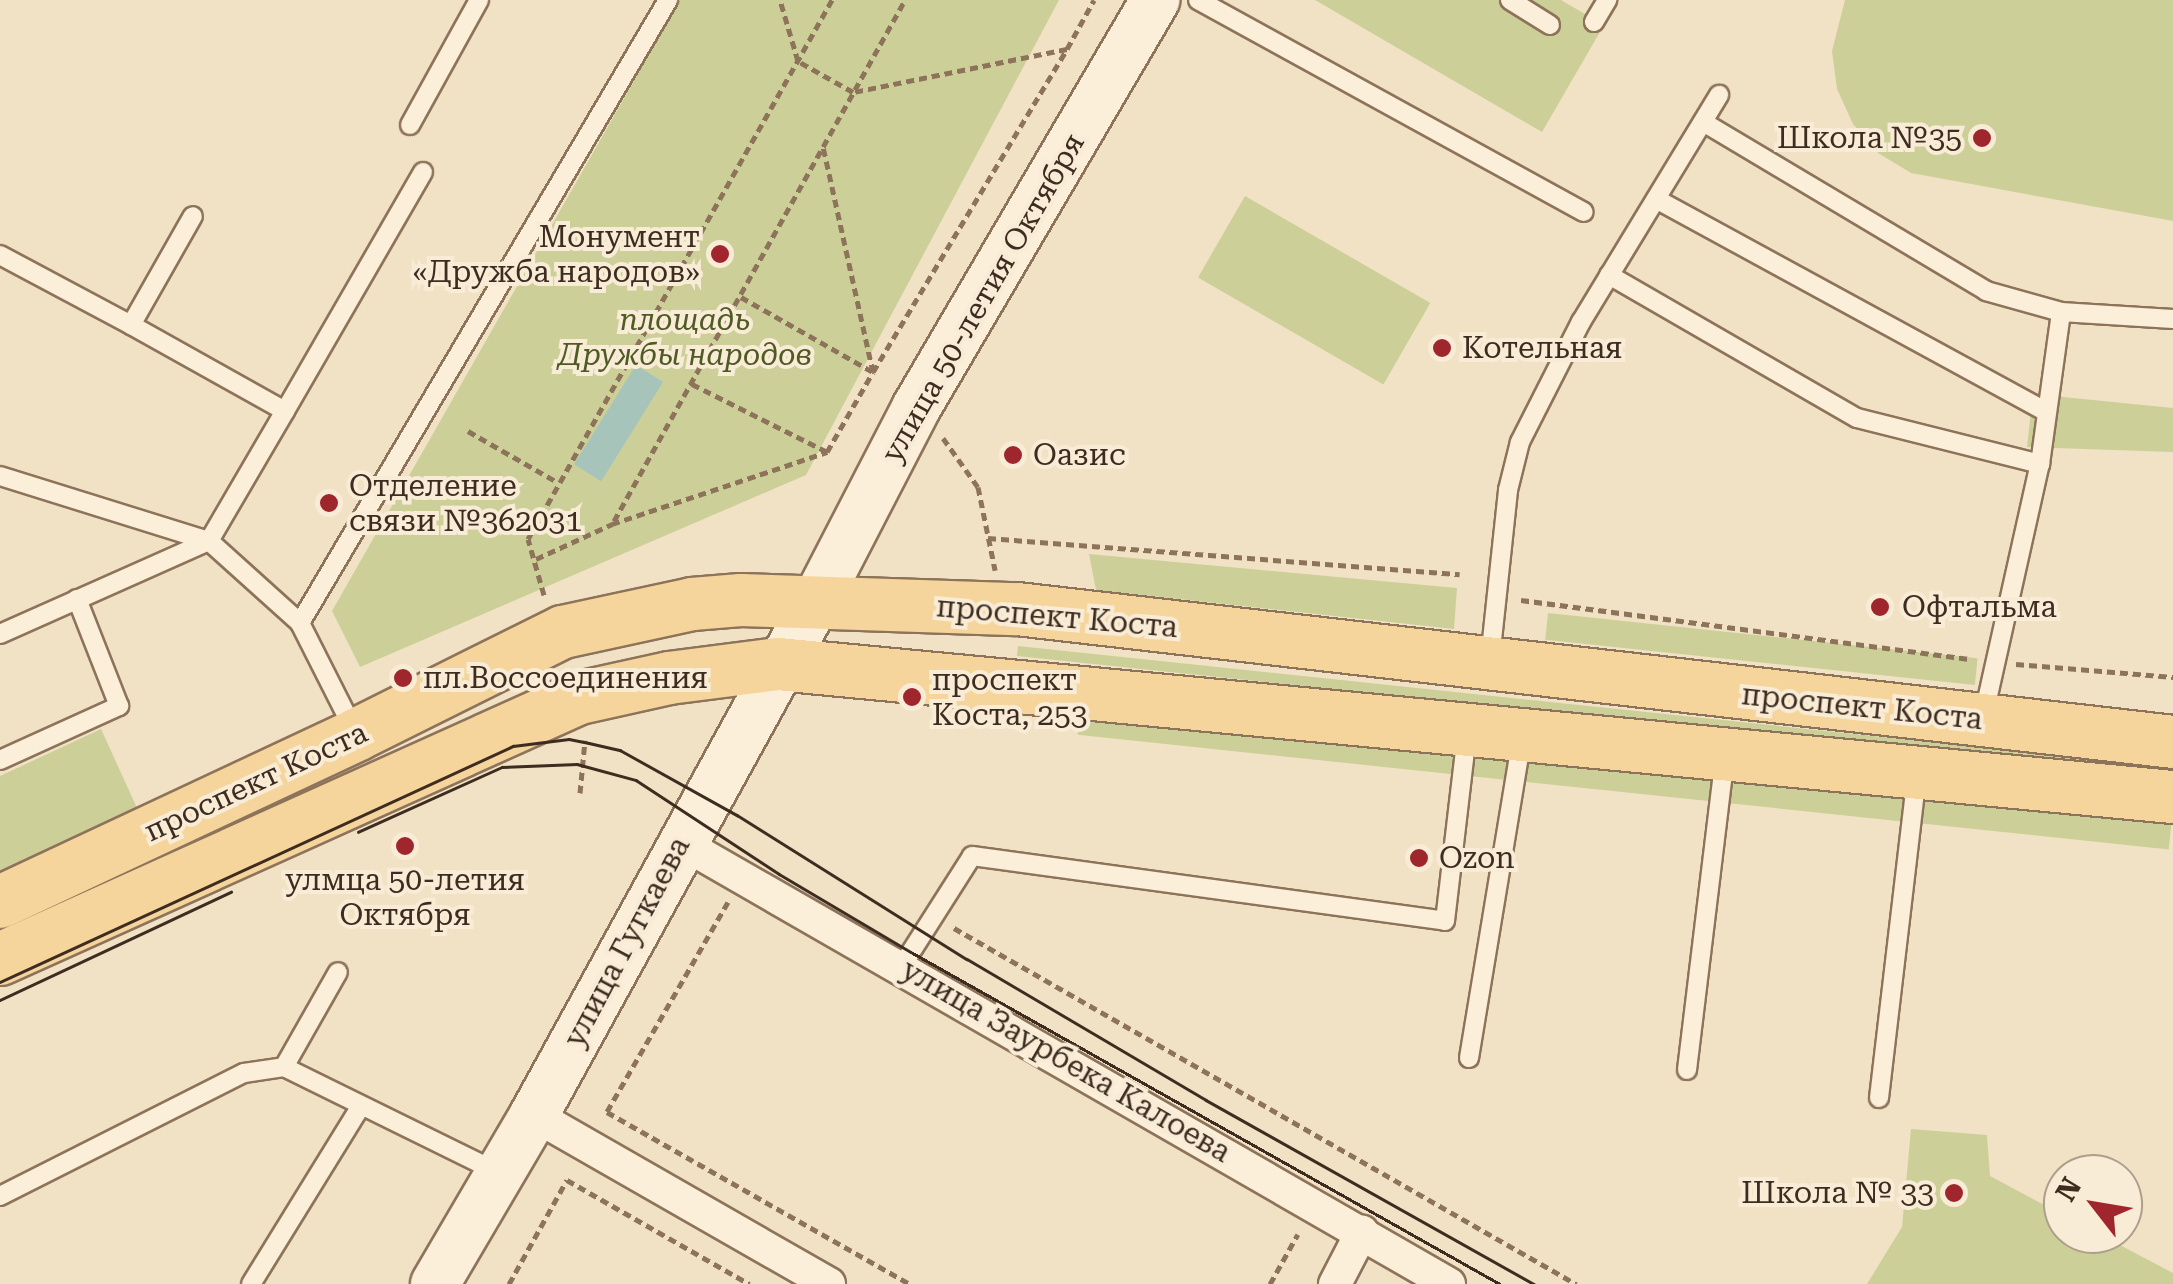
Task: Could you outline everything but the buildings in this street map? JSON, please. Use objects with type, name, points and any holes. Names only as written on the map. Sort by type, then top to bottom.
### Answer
[{"type":"main road","name":"проспект Коста","points":[[0,902],[356,735],[564,632],[692,604],[817,600],[1017,608],[2173,742]]},
{"type":"main road","name":"проспект Коста","points":[[0,959],[579,698],[668,678],[778,664],[2173,797]]},
{"type":"street","name":"улица 50-летия Октября","points":[[817,600],[916,408],[1154,0]]},
{"type":"street","name":"улица Гугкаева","points":[[435,1284],[534,1115],[680,842],[817,600]]},
{"type":"street","name":"улица Заурбека Калоева","points":[[680,842],[1450,1284]]},
{"type":"street","points":[[534,1115],[829,1284]]},
{"type":"street","points":[[1335,1284],[1362,1232]]},
{"type":"lane","points":[[410,125],[479,0]]},
{"type":"lane","points":[[300,623],[668,0]]},
{"type":"lane","points":[[1198,0],[1584,212]]},
{"type":"lane","points":[[1510,0],[1550,25]]},
{"type":"lane","points":[[1594,22],[1607,0]]},
{"type":"lane","points":[[1489,665],[1508,490],[1520,442],[1609,275],[1719,95]]},
{"type":"lane","points":[[1703,122],[1986,291],[2061,312],[2173,319]]},
{"type":"lane","points":[[0,634],[209,541],[423,172]]},
{"type":"lane","points":[[1656,199],[2047,412]]},
{"type":"lane","points":[[131,325],[193,216]]},
{"type":"lane","points":[[0,255],[285,411]]},
{"type":"lane","points":[[1609,275],[1857,418],[2040,464]]},
{"type":"lane","points":[[1982,721],[2040,464],[2061,312]]},
{"type":"lane","points":[[0,476],[209,541],[300,623],[356,735]]},
{"type":"lane","points":[[0,760],[119,706],[77,600]]},
{"type":"lane","points":[[902,966],[972,856],[1445,921],[1468,731]]},
{"type":"lane","points":[[1470,1058],[1523,734]]},
{"type":"lane","points":[[1687,1070],[1725,752]]},
{"type":"lane","points":[[1879,1098],[1918,770]]},
{"type":"lane","points":[[284,1067],[338,972]]},
{"type":"lane","points":[[0,1196],[244,1073],[284,1067],[500,1174]]},
{"type":"lane","points":[[252,1284],[361,1106]]},
{"type":"path","points":[[780,0],[798,61],[853,92],[1067,49]]},
{"type":"path","points":[[545,598],[528,539],[832,0]]},
{"type":"path","points":[[612,524],[905,0]]},
{"type":"path","points":[[536,559],[612,524],[827,452],[1094,0]]},
{"type":"path","points":[[823,146],[873,372]]},
{"type":"path","points":[[741,297],[873,372]]},
{"type":"path","points":[[692,384],[827,452]]},
{"type":"path","points":[[936,428],[978,487],[996,577]]},
{"type":"path","points":[[468,432],[557,482]]},
{"type":"path","points":[[988,538],[1460,574]]},
{"type":"path","points":[[1495,597],[1994,662],[2173,676]]},
{"type":"path","points":[[580,793],[586,728]]},
{"type":"path","points":[[730,897],[606,1112],[910,1284]]},
{"type":"path","points":[[954,928],[1576,1284]]},
{"type":"path","points":[[509,1284],[567,1180],[750,1284]]},
{"type":"path","points":[[1270,1284],[1302,1227]]},
{"type":"green space","name":"площадь Дружбы народов","points":[[680,0],[1059,0],[806,475],[360,667],[332,611]]},
{"type":"green space","points":[[1315,0],[1561,0],[1604,25],[1542,132]]},
{"type":"green space","name":"Школа №35","points":[[1845,0],[2173,0],[2173,221],[1911,173],[1878,153],[1853,124],[1837,89],[1832,51]]},
{"type":"green space","points":[[1245,196],[1430,303],[1383,384],[1198,277]]},
{"type":"green space","points":[[2033,394],[2173,408],[2173,452],[2027,447]]},
{"type":"green space","points":[[1089,554],[1457,588],[1454,629],[1096,590]]},
{"type":"green space","points":[[1548,613],[1978,658],[1975,685],[1545,640]]},
{"type":"green space","points":[[1018,646],[2173,767],[2172,777],[1017,656]]},
{"type":"green space","points":[[1082,694],[2173,809],[2169,849],[1078,735]]},
{"type":"green space","points":[[101,729],[138,810],[0,873],[0,776]]},
{"type":"green space","name":"Школа № 33","points":[[1911,1129],[1987,1135],[1990,1176],[2043,1204],[2043,1254],[2137,1254],[2173,1273],[2173,1284],[1867,1284],[1902,1227]]},
{"type":"water","points":[[636,365],[663,382],[601,481],[574,464]]},
{"type":"tram line","points":[[0,982],[513,746],[569,739],[620,750],[737,815],[967,959],[1206,1100],[1534,1284]]},
{"type":"tram line","points":[[358,832],[502,767],[577,764],[636,780],[779,874],[911,952],[1500,1284]]},
{"type":"tram line","points":[[0,1000],[231,892]]},
{"type":"place","name":"Школа №35","points":[[1982,138]]},
{"type":"place","name":"Монумент «Дружба народов»","points":[[720,254]]},
{"type":"place","name":"Котельная","points":[[1442,348]]},
{"type":"place","name":"Оазис","points":[[1013,455]]},
{"type":"place","name":"Отделение связи №362031","points":[[329,503]]},
{"type":"place","name":"Офтальма","points":[[1880,607]]},
{"type":"place","name":"пл.Воссоединения","points":[[403,678]]},
{"type":"place","name":"проспект Коста, 253","points":[[912,697]]},
{"type":"place","name":"улмца 50-летия Октября","points":[[405,846]]},
{"type":"place","name":"Ozon","points":[[1419,858]]},
{"type":"place","name":"Школа № 33","points":[[1954,1193]]}]
